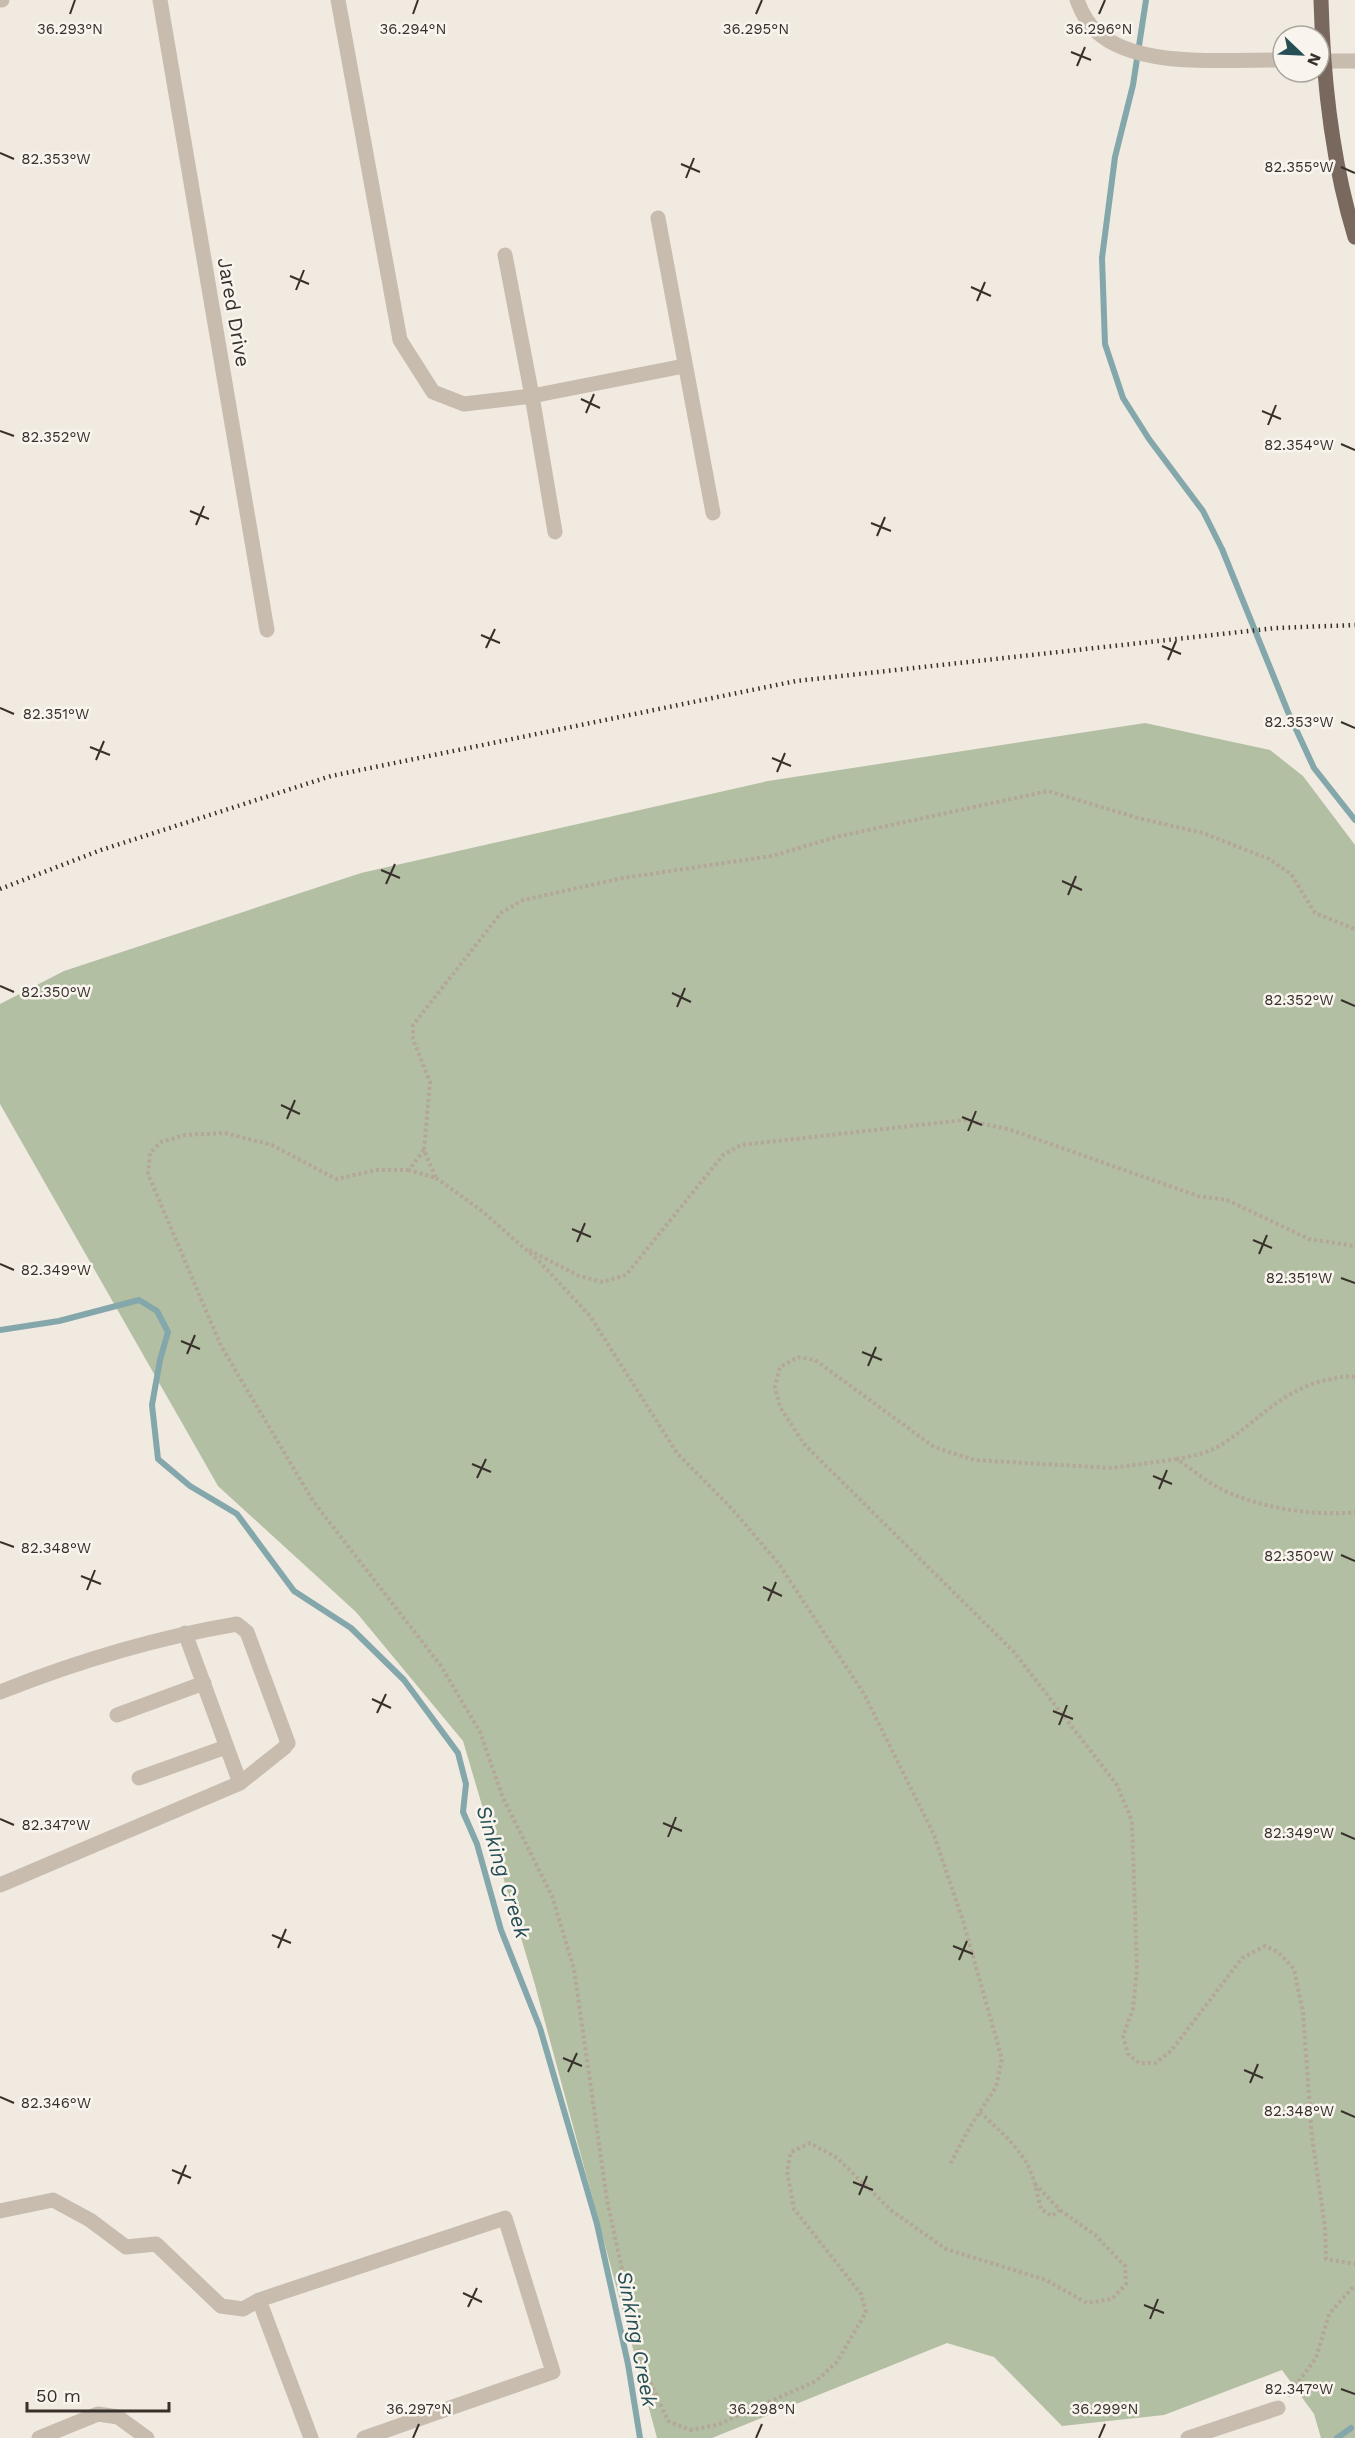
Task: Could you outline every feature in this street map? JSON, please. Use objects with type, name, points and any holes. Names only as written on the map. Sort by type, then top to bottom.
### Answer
[{"type":"main road","points":[[1321,0],[1321,24]]},
{"type":"main road","points":[[1325,84],[1341,180],[1355,237]]},
{"type":"street","name":"Jared Drive","points":[[160,0],[267,630]]},
{"type":"street","points":[[338,0],[400,340],[433,392],[464,404],[532,396],[684,366]]},
{"type":"street","points":[[1077,0],[1095,31],[1127,50],[1194,60],[1271,60]]},
{"type":"street","points":[[1331,61],[1355,61]]},
{"type":"street","points":[[658,218],[713,513]]},
{"type":"street","points":[[505,255],[555,532]]},
{"type":"street","points":[[0,1692],[68,1665],[185,1632],[237,1624],[243,1626],[247,1632],[288,1738],[284,1748],[240,1783],[0,1884]]},
{"type":"street","points":[[185,1632],[240,1783]]},
{"type":"street","points":[[117,1715],[204,1683]]},
{"type":"street","points":[[139,1778],[226,1747]]},
{"type":"street","points":[[0,2211],[53,2200],[90,2220],[126,2247],[156,2244],[221,2306],[243,2308],[259,2300],[505,2218],[553,2372],[364,2438]]},
{"type":"street","points":[[259,2300],[311,2438]]},
{"type":"street","points":[[1188,2438],[1278,2408]]},
{"type":"street","points":[[39,2438],[98,2414],[118,2417],[147,2438]]},
{"type":"path","points":[[436,1178],[424,1150],[430,1082],[413,1039],[413,1025],[501,913],[523,900],[623,878],[772,856],[836,837],[1048,791],[1138,818],[1203,833],[1269,859],[1291,874],[1315,913],[1355,929]]},
{"type":"path","points":[[523,1247],[579,1276],[603,1282],[626,1275],[723,1155],[741,1145],[964,1120],[1008,1129],[1198,1196],[1227,1200],[1309,1239],[1355,1246]]},
{"type":"path","points":[[949,2166],[996,2088],[1002,2059],[963,1921],[934,1835],[864,1694],[779,1564],[732,1509],[677,1453],[590,1316],[539,1261],[482,1211],[436,1178],[409,1170],[377,1170],[336,1179],[272,1145],[225,1132],[185,1135],[161,1142],[150,1153],[148,1174],[221,1346],[313,1501],[441,1666],[480,1732],[503,1797],[552,1896],[574,1969],[607,2200],[643,2367],[668,2421],[690,2430],[717,2425],[816,2381],[837,2362],[866,2312],[861,2294],[794,2209],[788,2171],[791,2152],[810,2143],[837,2158],[892,2211],[946,2249],[1046,2280],[1087,2303],[1113,2299],[1126,2284],[1125,2266],[1095,2235],[1060,2210],[1034,2183]]},
{"type":"path","points":[[409,1170],[424,1150]]},
{"type":"path","points":[[1355,1377],[1347,1376],[1310,1383],[1280,1400],[1220,1446],[1194,1456],[1112,1468],[974,1460],[934,1447],[815,1360],[798,1357],[780,1367],[775,1387],[780,1407],[804,1444],[1014,1652],[1117,1785],[1132,1821],[1137,1969],[1133,2009],[1123,2036],[1128,2054],[1139,2062],[1155,2063],[1171,2051],[1242,1958],[1264,1946],[1278,1952],[1294,1969],[1303,2013],[1312,2137],[1325,2227],[1326,2259],[1355,2264]]},
{"type":"path","points":[[1177,1459],[1219,1488],[1265,1505],[1334,1515],[1355,1512]]},
{"type":"path","points":[[980,2112],[1015,2146],[1031,2172],[1041,2210],[1052,2216],[1060,2210]]},
{"type":"path","points":[[1278,2408],[1317,2358],[1329,2314],[1355,2285]]},
{"type":"green space","points":[[1145,723],[1270,750],[1303,776],[1355,845],[1355,2438],[1321,2438],[1314,2414],[1282,2370],[1164,2415],[1062,2426],[994,2357],[947,2343],[712,2438],[657,2438],[535,1985],[463,1741],[356,1612],[218,1486],[0,1104],[0,1004],[64,971],[361,873],[768,781]]},
{"type":"waterway","points":[[1146,0],[1133,85],[1115,157],[1102,258],[1105,344],[1123,398],[1149,439],[1203,511],[1222,549],[1288,712],[1314,768],[1355,820]]},
{"type":"waterway","name":"Sinking Creek","points":[[0,1330],[59,1321],[139,1300],[157,1311],[168,1332],[160,1360],[152,1405],[158,1459],[190,1486],[237,1514],[294,1591],[351,1628],[404,1680],[458,1753],[466,1784],[463,1812],[477,1844],[501,1930],[540,2028],[597,2224],[628,2364],[640,2438]]},
{"type":"waterway","points":[[1337,2438],[1351,2428]]},
{"type":"railway","points":[[0,889],[101,850],[331,776],[796,681],[1276,628],[1355,625]]}]
